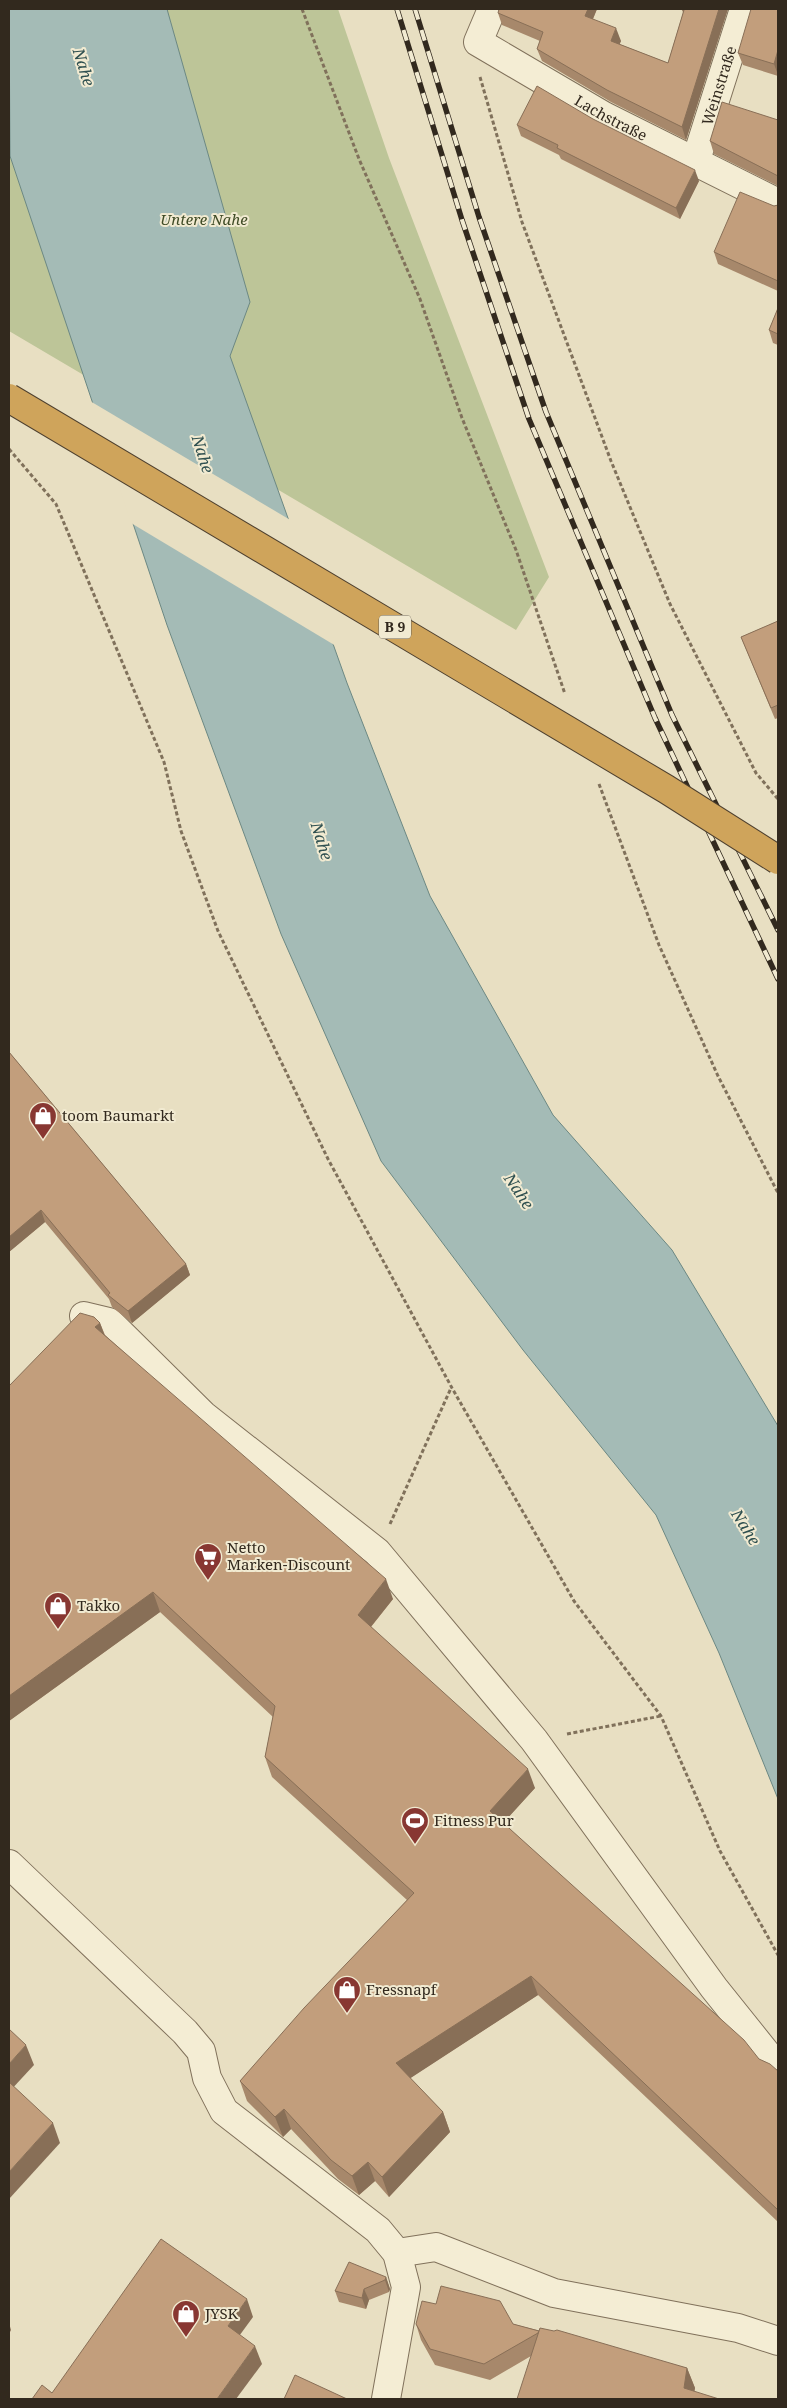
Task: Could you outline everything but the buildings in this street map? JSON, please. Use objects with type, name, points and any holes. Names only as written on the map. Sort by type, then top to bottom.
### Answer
[{"type":"highway","name":"B 9","points":[[9,398],[666,788],[778,860]]},
{"type":"street","points":[[478,42],[492,9]]},
{"type":"street","name":"Weinstraße","points":[[695,163],[744,9]]},
{"type":"street","name":"Lachstraße","points":[[478,42],[604,116],[778,203]]},
{"type":"street","points":[[84,1316],[110,1322],[203,1415],[377,1552],[534,1740],[714,1988],[778,2068]]},
{"type":"street","points":[[9,1864],[185,2032],[201,2051],[207,2078],[224,2111],[378,2230],[396,2253],[406,2287],[386,2399]]},
{"type":"street","points":[[396,2253],[436,2247],[554,2293],[738,2328],[778,2341]]},
{"type":"path","points":[[302,9],[358,159],[420,300],[462,418],[516,550],[568,703]]},
{"type":"path","points":[[478,42],[479,74],[522,222],[611,460],[670,604],[756,773],[778,799]]},
{"type":"path","points":[[9,448],[56,504],[164,762],[181,831],[218,931],[328,1159],[452,1388],[574,1601],[661,1716],[720,1851],[778,1955]]},
{"type":"path","points":[[596,777],[659,945],[718,1076],[778,1192]]},
{"type":"path","points":[[377,1552],[452,1388]]},
{"type":"path","points":[[534,1740],[661,1716]]},
{"type":"green space","name":"Untere Nahe","points":[[9,9],[338,9],[389,158],[549,577],[516,630],[9,331]]},
{"type":"water","name":"Nahe","points":[[9,9],[167,9],[250,302],[230,356],[347,683],[430,896],[553,1115],[672,1250],[778,1426],[778,1799],[719,1653],[656,1515],[523,1350],[381,1161],[281,934],[167,625],[10,156]]},
{"type":"pier","points":[[90,401],[292,521],[336,646],[131,523]]},
{"type":"railway","points":[[397,9],[462,220],[529,419],[655,718],[778,979]]},
{"type":"railway","points":[[415,9],[479,217],[546,412],[672,715],[778,930]]},
{"type":"place","name":"toom Baumarkt","points":[[43,1140]]},
{"type":"place","name":"Netto Marken-Discount","points":[[208,1581]]},
{"type":"place","name":"Takko","points":[[58,1630]]},
{"type":"place","name":"Fitness Pur","points":[[415,1845]]},
{"type":"place","name":"Fressnapf","points":[[347,2014]]},
{"type":"place","name":"JYSK","points":[[186,2338]]}]
